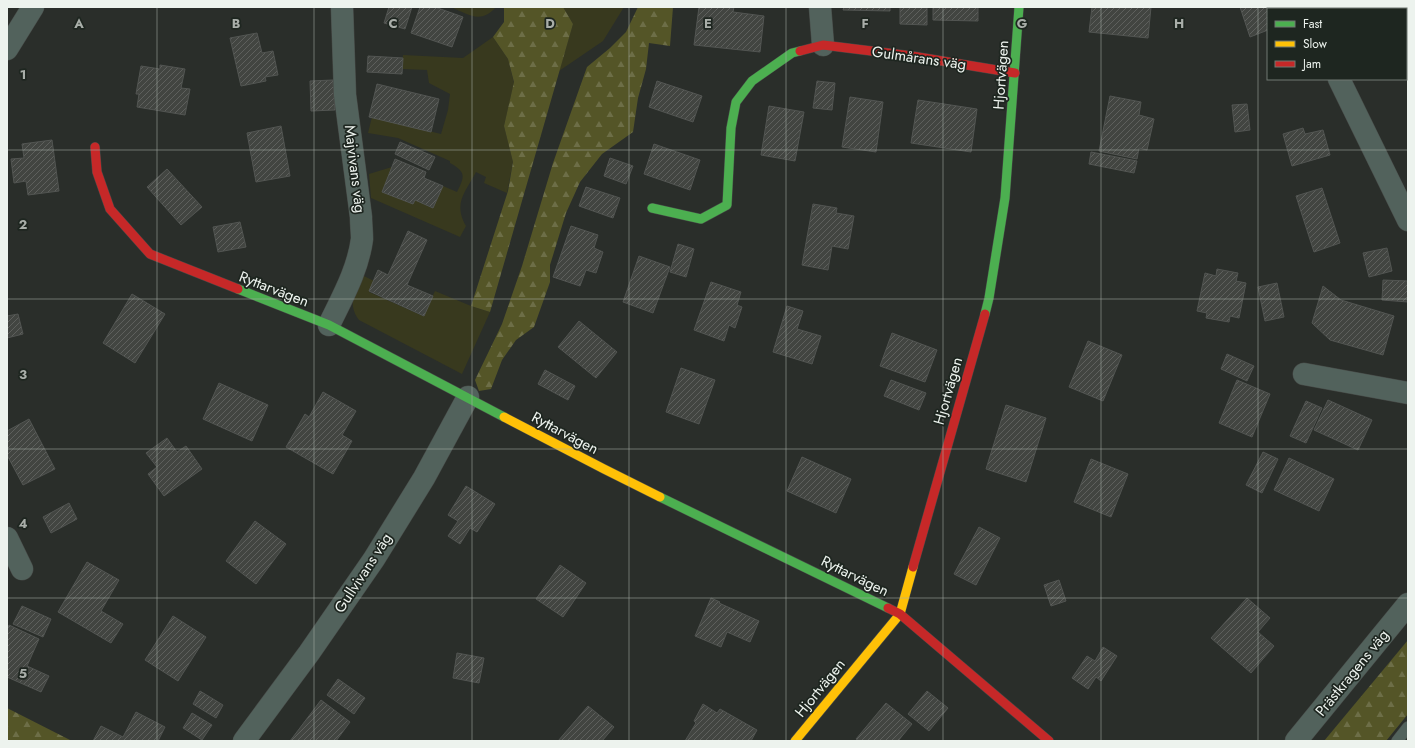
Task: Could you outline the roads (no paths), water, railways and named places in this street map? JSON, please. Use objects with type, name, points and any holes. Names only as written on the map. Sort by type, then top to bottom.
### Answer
[{"type":"street","points":[[7,49],[33,7]]},
{"type":"street","name":"Majvivans väg","points":[[329,325],[358,259],[362,237],[361,217],[345,96],[342,7]]},
{"type":"street","points":[[820,7],[823,45]]},
{"type":"street","name":"Hjortvägen","points":[[795,741],[900,614],[989,298],[1005,198],[1019,7]]},
{"type":"street","name":"Gulmårans väg","points":[[652,208],[701,219],[727,205],[731,128],[736,102],[752,81],[792,53],[823,45],[912,56],[1015,73]]},
{"type":"street","points":[[1339,80],[1408,220]]},
{"type":"street","name":"Ryttarvägen","points":[[95,147],[97,172],[110,209],[150,254],[329,325],[604,469],[900,614],[1049,741]]},
{"type":"street","points":[[1304,374],[1408,393]]},
{"type":"street","name":"Gullvivans väg","points":[[244,741],[309,653],[374,559],[424,478],[468,397]]},
{"type":"street","points":[[7,538],[22,569]]},
{"type":"street","name":"Prästkragens väg","points":[[1296,741],[1408,604]]},
{"type":"lane","points":[[1397,741],[1408,727]]}]
